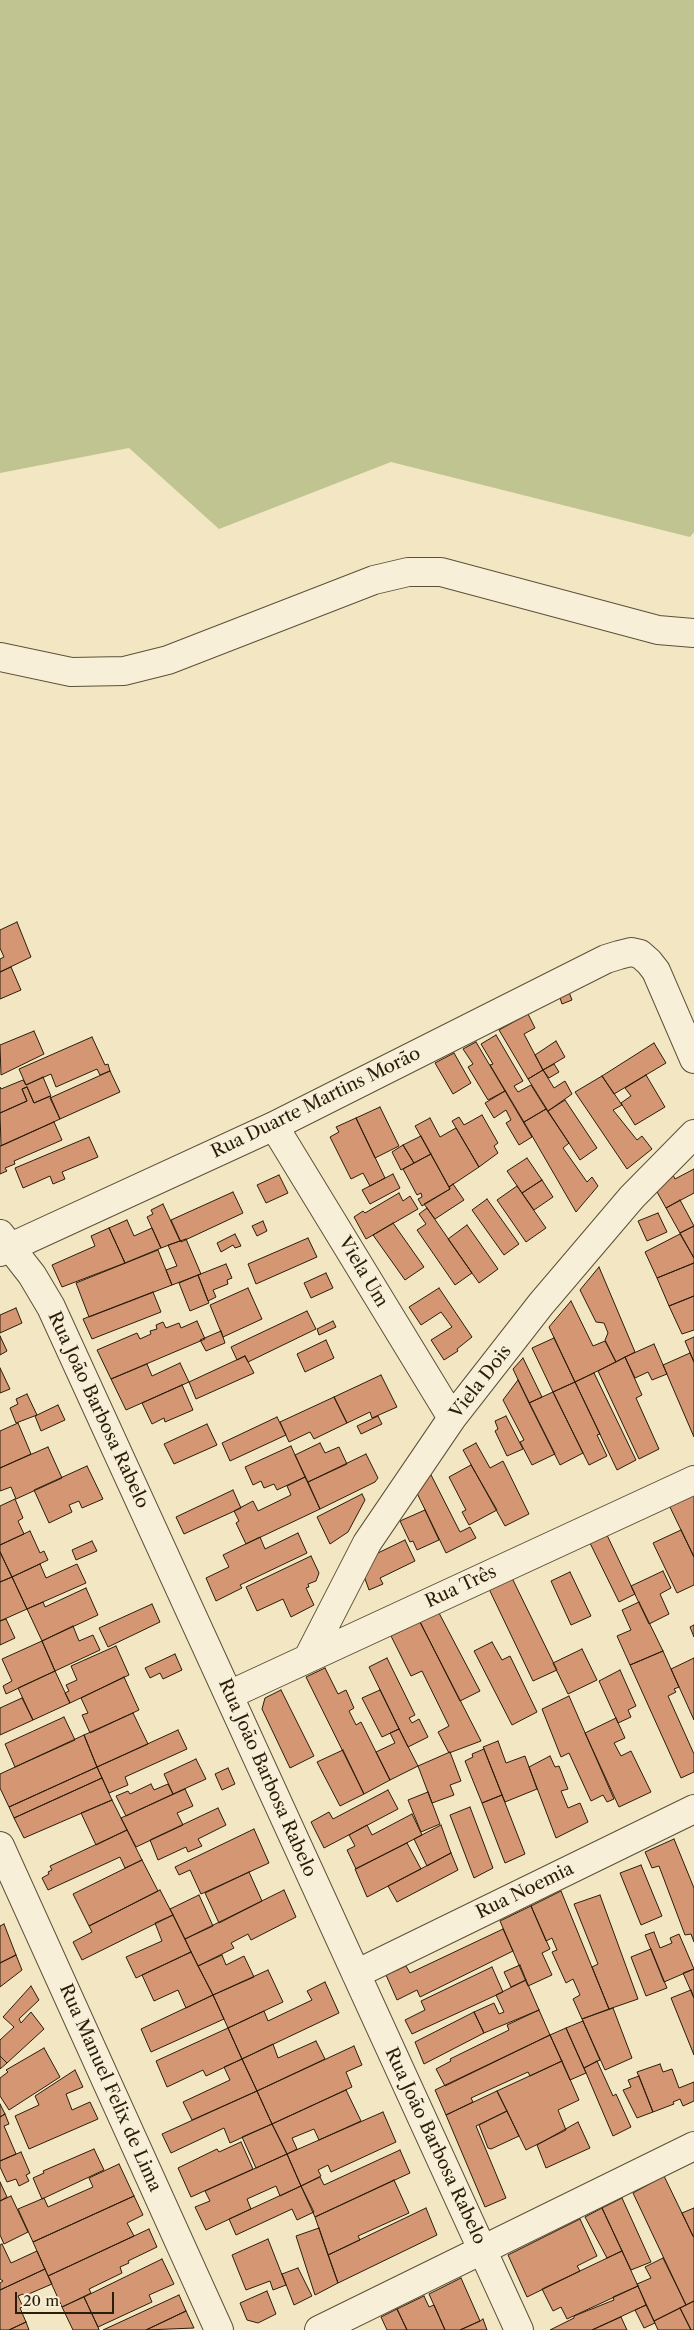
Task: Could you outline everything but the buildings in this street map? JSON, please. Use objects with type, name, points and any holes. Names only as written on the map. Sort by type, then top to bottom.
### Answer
[{"type":"street","points":[[0,657],[70,672],[124,671],[168,660],[374,580],[408,572],[442,572],[658,630],[694,633]]},
{"type":"street","name":"Rua Duarte Martins Morão","points":[[3,1244],[274,1126],[606,959],[631,952],[640,954],[656,971],[694,1059]]},
{"type":"street","name":"Viela Um","points":[[274,1126],[452,1418]]},
{"type":"street","name":"Viela Dois","points":[[308,1658],[367,1543],[452,1418],[541,1304],[632,1197],[694,1134]]},
{"type":"street","name":"Rua João Barbosa Rabelo","points":[[3,1244],[32,1275],[51,1307],[519,2330]]},
{"type":"street","name":"Rua Três","points":[[229,1694],[694,1480]]},
{"type":"street","name":"Rua Noemia","points":[[356,1974],[694,1809]]},
{"type":"street","name":"Rua Manuel Felix de Lima","points":[[0,1846],[219,2330]]},
{"type":"street","points":[[319,2330],[694,2146]]},
{"type":"green space","points":[[0,0],[694,0],[694,532],[690,537],[391,462],[219,529],[129,448],[0,473]]}]
